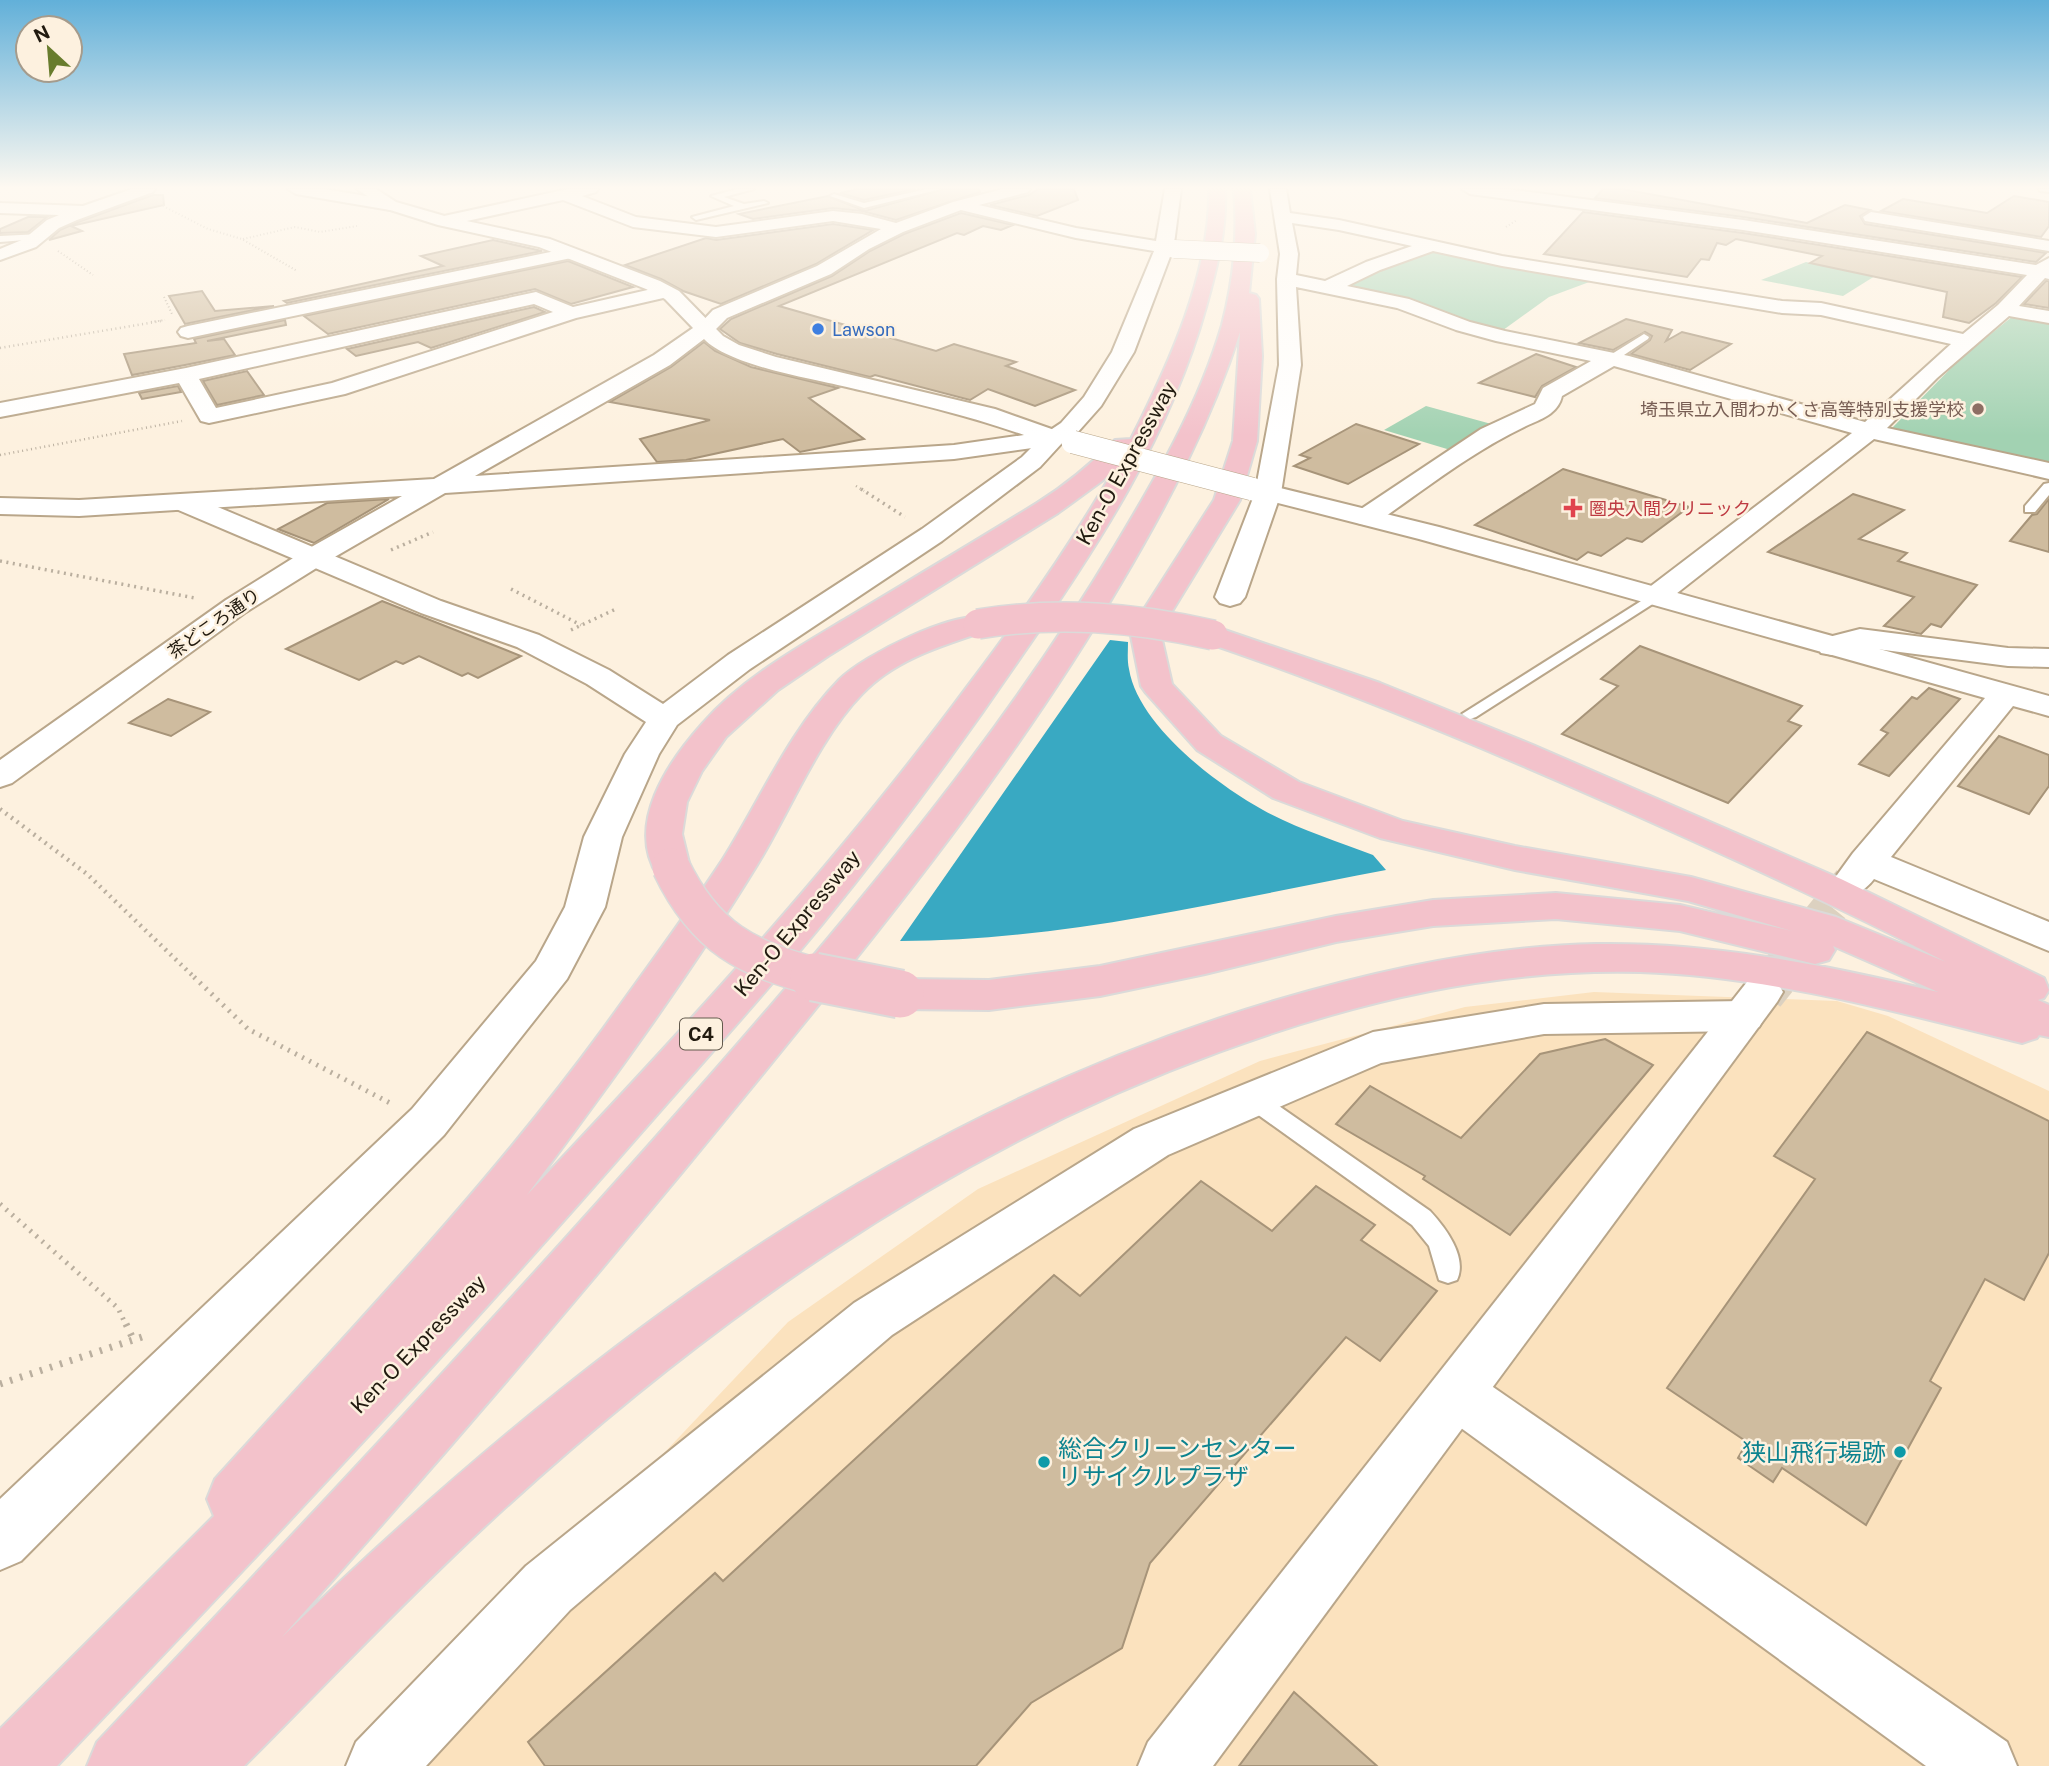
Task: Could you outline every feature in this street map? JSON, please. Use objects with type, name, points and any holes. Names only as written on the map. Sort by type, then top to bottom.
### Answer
[{"type":"highway","name":"Ken-O Expressway","points":[[10,1766],[192,1581],[548,1206],[810,912],[939,750],[1052,592],[1161,406],[1183,356],[1206,271]]},
{"type":"highway","name":"Ken-O Expressway","points":[[121,1766],[604,1235],[860,928],[989,762],[1100,596],[1159,495],[1198,415],[1235,313],[1246,271]]},
{"type":"highway","points":[[1260,271],[1245,441],[1227,500],[1145,631],[1157,686],[1209,743],[1286,790],[1393,830],[1515,858],[1691,889],[1822,926],[2042,1022]]},
{"type":"highway","points":[[1161,406],[1093,476],[1049,507],[817,649],[767,683],[714,730],[685,770],[669,802],[664,834],[671,867],[685,896],[709,926],[755,956],[832,982],[900,994],[989,995],[1100,981],[1336,929],[1433,913],[1556,906],[1680,918],[1865,962],[2042,1022]]},
{"type":"highway","points":[[0,1741],[200,1540],[473,1228],[616,1044],[738,865],[825,717],[852,685],[888,659],[919,643],[978,624],[1009,618],[1050,615],[1104,616],[1164,623],[1213,635],[1293,661],[1413,708],[1706,832],[1932,935],[2042,1022]]},
{"type":"highway","points":[[197,1766],[440,1528],[615,1376],[776,1256],[883,1189],[976,1137],[1091,1083],[1186,1045],[1293,1010],[1456,973],[1547,961],[1639,958],[1733,966],[2042,1022]]},
{"type":"street","points":[[188,332],[481,271]]},
{"type":"street","points":[[615,271],[665,292],[691,313],[705,329],[732,349],[769,362],[987,414],[1063,440],[1367,517],[1657,595],[2049,706]]},
{"type":"street","points":[[705,329],[720,314],[821,271]]},
{"type":"street","points":[[0,1540],[428,1122],[552,969],[585,907],[603,837],[642,754],[664,719],[739,662],[932,535],[1063,440],[1069,428],[1093,401],[1124,352],[1159,271]]},
{"type":"street","points":[[1230,597],[1260,491],[1290,365],[1287,271]]},
{"type":"street","points":[[1331,286],[1362,271]]},
{"type":"street","points":[[1565,271],[1782,307],[1821,309],[1967,341]]},
{"type":"street","points":[[1657,595],[1870,431],[2044,271]]},
{"type":"street","points":[[1286,279],[1331,286],[1402,303],[1463,326],[1503,337],[1611,359],[1870,431],[2049,471]]},
{"type":"street","points":[[186,375],[209,416],[337,389],[571,313],[665,292]]},
{"type":"street","points":[[0,410],[186,375],[536,298],[571,313]]},
{"type":"street","points":[[2005,309],[2049,317]]},
{"type":"street","name":"茶どころ通り","points":[[0,776],[236,606],[316,556],[662,360],[705,329]]},
{"type":"street","points":[[1367,517],[1489,434],[1543,409],[1549,403],[1551,393],[1611,359]]},
{"type":"street","points":[[0,506],[79,508],[186,503],[954,453],[1063,440]]},
{"type":"street","points":[[186,503],[431,607],[539,646],[598,677],[664,719]]},
{"type":"street","points":[[1832,646],[1860,638],[2008,657],[2049,658]]},
{"type":"street","points":[[2006,694],[1859,871],[2049,937]]},
{"type":"street","points":[[380,1766],[548,1588],[873,1319],[1151,1142],[1373,1048],[1544,1019],[1753,1004],[1458,1394],[1171,1766]]},
{"type":"street","points":[[1458,1394],[1983,1766]]},
{"type":"lane","points":[[1611,359],[1644,337]]},
{"type":"lane","points":[[2030,509],[2049,486]]},
{"type":"lane","points":[[1470,714],[1657,595]]},
{"type":"lane","points":[[1251,1098],[1421,1218],[1435,1232],[1445,1251],[1448,1272]]},
{"type":"path","points":[[88,271],[93,275]]},
{"type":"path","points":[[0,348],[175,318],[164,297]]},
{"type":"path","points":[[0,455],[209,416]]},
{"type":"path","points":[[817,460],[932,535]]},
{"type":"path","points":[[0,561],[236,606]]},
{"type":"path","points":[[511,589],[582,625]]},
{"type":"path","points":[[539,646],[616,609]]},
{"type":"path","points":[[0,809],[87,874],[248,1029],[428,1122]]},
{"type":"path","points":[[0,1204],[118,1308],[133,1339]]},
{"type":"path","points":[[0,1384],[145,1337]]},
{"type":"shaded area","points":[[1594,992],[1837,1001],[1888,1016],[2049,1091],[2049,1766],[368,1766],[788,1322],[978,1189],[1260,1061],[1465,1007]]},
{"type":"green space","points":[[1369,271],[1561,271],[1600,278],[1549,297],[1499,333],[1341,287]]},
{"type":"green space","points":[[1782,271],[1852,271],[1875,276],[1843,296],[1761,280]]},
{"type":"green space","name":"埼玉県立入間わかくさ高等特別支援学校","points":[[2013,316],[2049,319],[2049,467],[1891,429],[1961,358]]},
{"type":"green space","points":[[1426,406],[1495,425],[1457,452],[1384,430]]},
{"type":"water","points":[[1110,640],[1128,642],[1129,669],[1135,690],[1147,711],[1163,731],[1202,769],[1244,799],[1276,817],[1373,855],[1386,870],[1205,906],[1083,926],[961,939],[900,941]]},
{"type":"building","points":[[418,271],[442,271],[287,303],[284,301]]},
{"type":"building","points":[[518,271],[594,271],[633,287],[571,304],[535,289],[328,334],[304,316]]},
{"type":"building","points":[[641,271],[798,271],[721,304],[683,291]]},
{"type":"building","points":[[839,271],[863,271],[779,306],[936,351],[954,344],[1016,362],[1006,366],[1075,390],[1035,406],[988,389],[970,400],[875,375],[870,377],[777,354],[740,343],[720,329],[731,319]]},
{"type":"building","points":[[1652,271],[1691,271],[1687,277]]},
{"type":"building","points":[[1850,271],[1987,271],[2022,277],[1996,303],[1969,323],[1943,317],[1947,292]]},
{"type":"building","points":[[2049,281],[2049,308],[2024,304]]},
{"type":"building","points":[[202,291],[215,311],[274,306],[185,324],[169,296]]},
{"type":"building","points":[[534,307],[545,312],[431,348],[418,342],[356,356],[347,349]]},
{"type":"building","points":[[1626,319],[1672,330],[1666,341],[1682,332],[1731,344],[1690,370],[1631,354],[1650,340],[1652,336],[1645,332],[1613,350],[1579,343]]},
{"type":"building","points":[[285,320],[286,325],[207,341],[224,339],[235,355],[132,375],[124,354],[196,343],[194,339]]},
{"type":"building","points":[[704,342],[715,351],[751,367],[838,388],[809,398],[864,439],[800,452],[783,439],[686,460],[657,462],[640,439],[710,420],[610,402],[671,367]]},
{"type":"building","points":[[1536,354],[1576,367],[1542,386],[1535,397],[1479,383]]},
{"type":"building","points":[[247,371],[264,395],[217,405],[203,381]]},
{"type":"building","points":[[178,386],[181,392],[142,399],[139,393]]},
{"type":"building","points":[[1356,424],[1419,444],[1348,484],[1294,466],[1310,458],[1300,455]]},
{"type":"building","points":[[1563,469],[1689,507],[1642,542],[1627,538],[1601,556],[1588,552],[1577,560],[1475,525]]},
{"type":"building","points":[[1853,494],[1904,510],[1859,539],[1907,553],[1898,561],[1977,585],[1941,627],[1931,624],[1921,634],[1884,626],[1914,597],[1768,552]]},
{"type":"building","points":[[389,499],[314,543],[278,529],[327,503]]},
{"type":"building","points":[[2049,499],[2049,552],[2010,541],[2032,515],[2037,514]]},
{"type":"building","points":[[382,601],[521,656],[478,678],[468,673],[462,676],[419,656],[403,664],[396,661],[359,680],[286,649]]},
{"type":"building","points":[[1640,646],[1802,706],[1788,721],[1801,726],[1728,803],[1562,734],[1618,686],[1601,679]]},
{"type":"building","points":[[1929,688],[1960,699],[1889,776],[1859,764],[1888,733],[1881,730],[1912,697],[1917,699]]},
{"type":"building","points":[[168,699],[210,712],[171,736],[129,723]]},
{"type":"building","points":[[1999,736],[2049,755],[2049,786],[2029,814],[1958,786]]},
{"type":"building","points":[[1867,1032],[2049,1121],[2049,1253],[2024,1300],[1985,1279],[1930,1381],[1941,1388],[1866,1525],[1782,1468],[1773,1482],[1738,1458],[1747,1442],[1667,1388],[1815,1179],[1774,1156]]},
{"type":"building","points":[[1605,1039],[1653,1065],[1510,1235],[1423,1179],[1425,1176],[1336,1124],[1370,1086],[1461,1138],[1540,1054]]},
{"type":"building","name":"総合クリーンセンター リサイクルプラザ","points":[[1201,1181],[1272,1231],[1316,1186],[1375,1225],[1361,1240],[1437,1291],[1380,1361],[1346,1337],[1150,1563],[1122,1648],[1031,1703],[976,1766],[545,1766],[528,1742],[715,1573],[723,1581],[1054,1275],[1080,1296]]},
{"type":"building","points":[[1294,1692],[1377,1766],[1239,1766]]},
{"type":"tunnel","points":[[1773,978],[1851,882]]},
{"type":"tunnel","points":[[1762,992],[1774,977]]},
{"type":"place","name":"Lawson","points":[[818,329]]},
{"type":"place","name":"埼玉県立入間わかくさ高等特別支援学校","points":[[1978,409]]},
{"type":"place","name":"圏央入間クリニック","points":[[1573,508]]},
{"type":"place","name":"狭山飛行場跡","points":[[1900,1452]]},
{"type":"place","name":"総合クリーンセンター リサイクルプラザ","points":[[1044,1462]]}]
